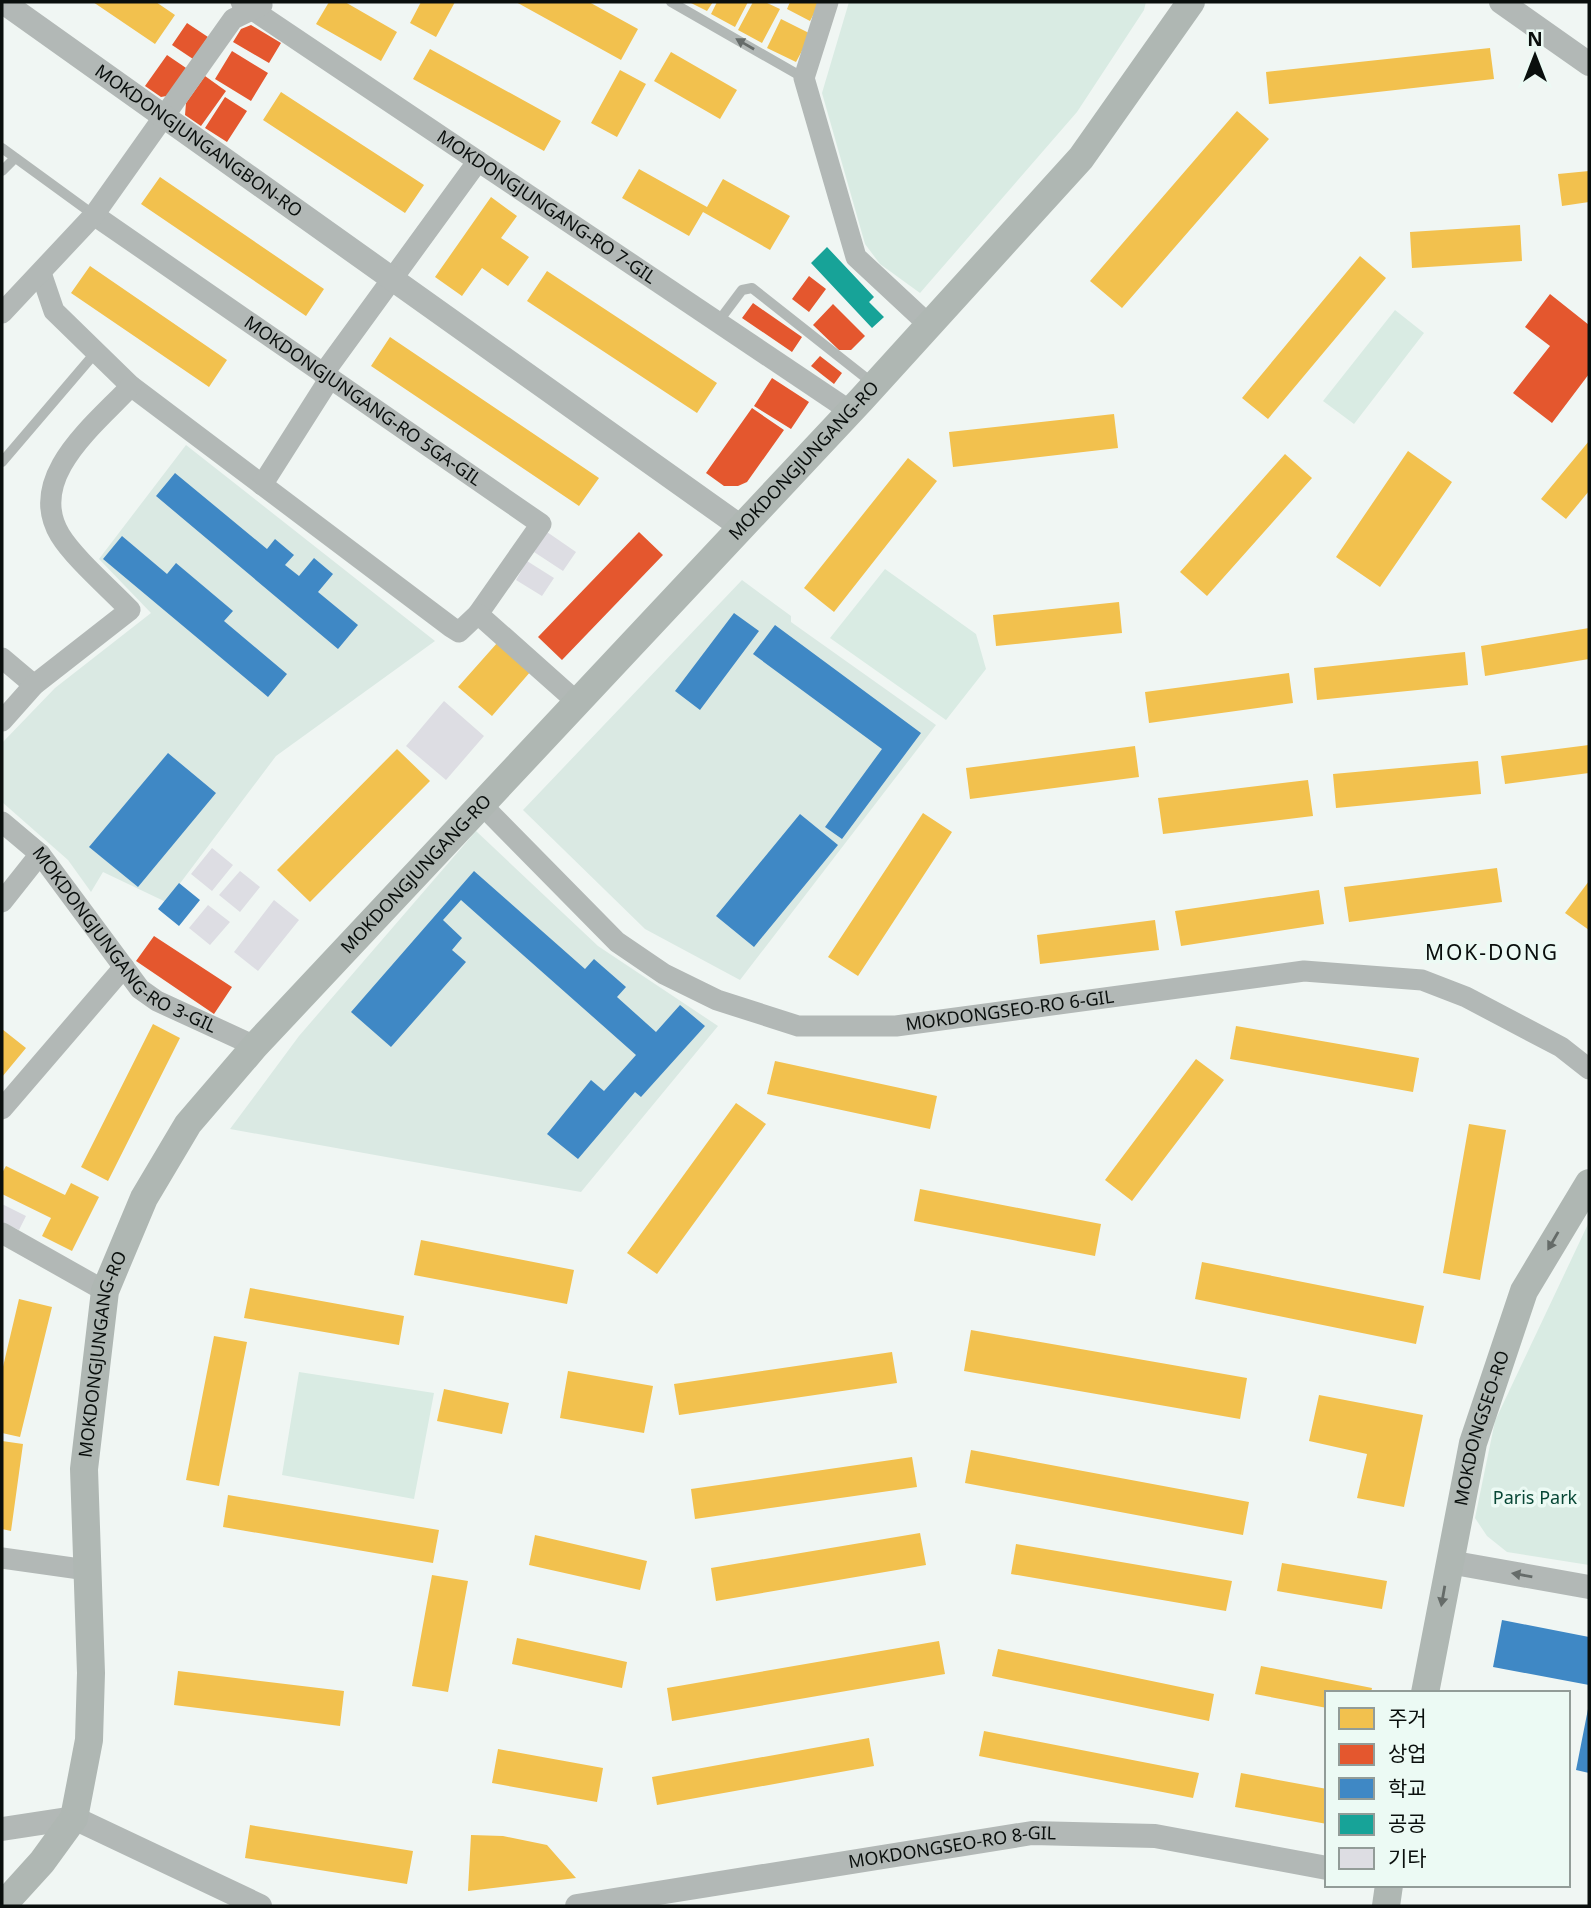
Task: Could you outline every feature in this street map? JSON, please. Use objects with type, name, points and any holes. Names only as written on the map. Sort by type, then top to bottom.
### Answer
[{"type":"main road","name":"MOKDONGJUNGANG-RO","points":[[7,1894],[74,1818],[89,1740],[91,1673],[84,1469],[105,1291],[144,1198],[188,1124],[255,1046],[875,385],[1081,158],[1191,2]]},
{"type":"main road","name":"MOKDONGSEO-RO","points":[[1425,1691],[1473,1443],[1524,1291],[1589,1183]]},
{"type":"main road","points":[[1386,1906],[1390,1887]]},
{"type":"street","name":"MOKDONGJUNGANGBON-RO","points":[[3,2],[741,527]]},
{"type":"street","points":[[828,2],[804,78],[856,257],[929,325]]},
{"type":"street","points":[[1501,2],[1589,64]]},
{"type":"street","points":[[2,313],[94,215],[233,19],[254,5]]},
{"type":"street","name":"MOKDONGJUNGANG-RO 7-GIL","points":[[254,5],[478,162],[850,411]]},
{"type":"street","points":[[262,485],[326,376],[478,162]]},
{"type":"street","name":"MOKDONGJUNGANG-RO 5GA-GIL","points":[[94,215],[541,524],[478,614]]},
{"type":"street","points":[[41,273],[54,311],[131,386],[451,627],[459,632],[478,614],[577,702]]},
{"type":"street","points":[[2,721],[34,684],[130,610],[60,535],[51,514],[51,490],[64,458],[131,386]]},
{"type":"street","points":[[2,658],[34,684]]},
{"type":"street","name":"MOKDONGSEO-RO 6-GIL","points":[[482,805],[627,948],[664,974],[717,1000],[798,1026],[896,1026],[1304,971],[1422,979],[1466,997],[1561,1046],[1589,1069]]},
{"type":"street","name":"MOKDONGJUNGANG-RO 3-GIL","points":[[2,822],[40,854],[140,989],[157,1001],[255,1046]]},
{"type":"street","points":[[2,902],[40,854]]},
{"type":"street","points":[[2,1109],[124,967]]},
{"type":"street","points":[[2,1233],[105,1291]]},
{"type":"street","points":[[2,1558],[88,1570]]},
{"type":"street","points":[[1449,1562],[1589,1587]]},
{"type":"street","points":[[2,1829],[74,1818],[260,1906]]},
{"type":"street","name":"MOKDONGSEO-RO 8-GIL","points":[[577,1906],[1032,1833],[1155,1836],[1325,1868]]},
{"type":"lane","points":[[671,2],[804,78]]},
{"type":"lane","points":[[2,148],[94,215]]},
{"type":"lane","points":[[2,171],[15,158]]},
{"type":"lane","points":[[718,322],[742,290],[752,288],[875,385]]},
{"type":"lane","points":[[2,462],[96,352]]},
{"type":"shaded area","points":[[186,445],[435,641],[276,756],[166,902],[103,872],[91,892],[68,860],[2,802],[2,743],[55,688],[151,613],[99,559]]},
{"type":"shaded area","points":[[742,580],[791,616],[791,622],[936,725],[740,980],[645,929],[523,810]]},
{"type":"shaded area","points":[[476,831],[598,946],[718,1026],[581,1192],[230,1129],[299,1036]]},
{"type":"green space","points":[[849,2],[1146,2],[1144,10],[1077,112],[920,293],[880,264],[865,244],[822,93]]},
{"type":"green space","points":[[1395,310],[1424,333],[1354,424],[1323,401]]},
{"type":"green space","points":[[885,569],[976,634],[986,669],[946,720],[830,638]]},
{"type":"green space","name":"Paris Park","points":[[1589,1222],[1589,1565],[1507,1552],[1487,1536],[1475,1518],[1495,1421]]},
{"type":"green space","points":[[299,1372],[434,1393],[414,1499],[282,1475]]},
{"type":"building: 주거","points":[[93,2],[156,2],[175,15],[155,44]]},
{"type":"building: 주거","points":[[329,2],[345,2],[397,32],[381,61],[316,24]]},
{"type":"building: 주거","points":[[421,2],[455,2],[436,37],[410,23]]},
{"type":"building: 주거","points":[[516,2],[589,2],[638,29],[621,60]]},
{"type":"building: 주거","points":[[689,2],[713,2],[707,11]]},
{"type":"building: 주거","points":[[717,2],[748,2],[735,27],[711,14]]},
{"type":"building: 주거","points":[[753,2],[765,2],[780,9],[762,43],[738,30]]},
{"type":"building: 주거","points":[[790,2],[820,2],[810,21],[787,9]]},
{"type":"building: 주거","points":[[781,19],[811,34],[796,62],[767,48]]},
{"type":"building: 주거","points":[[1490,48],[1494,79],[1269,104],[1266,72]]},
{"type":"building: 주거","points":[[430,49],[561,121],[544,151],[413,79]]},
{"type":"building: 주거","points":[[671,52],[737,90],[720,119],[654,81]]},
{"type":"building: 주거","points":[[620,70],[646,84],[617,137],[591,123]]},
{"type":"building: 주거","points":[[281,92],[424,185],[405,213],[263,120]]},
{"type":"building: 주거","points":[[1237,111],[1269,139],[1122,308],[1090,281]]},
{"type":"building: 주거","points":[[639,169],[707,207],[723,179],[790,216],[770,250],[703,212],[689,236],[622,198]]},
{"type":"building: 주거","points":[[1589,171],[1589,202],[1562,206],[1558,174]]},
{"type":"building: 주거","points":[[160,177],[324,289],[306,316],[141,204]]},
{"type":"building: 주거","points":[[491,197],[517,216],[501,238],[529,257],[508,286],[482,268],[462,296],[435,277]]},
{"type":"building: 주거","points":[[1520,225],[1522,261],[1412,268],[1410,232]]},
{"type":"building: 주거","points":[[1360,256],[1386,278],[1268,419],[1242,398]]},
{"type":"building: 주거","points":[[90,266],[227,360],[209,387],[71,293]]},
{"type":"building: 주거","points":[[547,271],[717,383],[697,413],[527,301]]},
{"type":"building: 주거","points":[[390,337],[599,478],[579,506],[371,366]]},
{"type":"building: 주거","points":[[1114,414],[1118,448],[953,467],[949,432]]},
{"type":"building: 주거","points":[[1589,441],[1589,491],[1566,519],[1541,499]]},
{"type":"building: 주거","points":[[1408,451],[1452,482],[1380,587],[1336,557]]},
{"type":"building: 주거","points":[[1285,454],[1312,478],[1207,596],[1180,572]]},
{"type":"building: 주거","points":[[908,458],[937,481],[834,612],[804,588]]},
{"type":"building: 주거","points":[[1119,602],[1122,633],[996,646],[993,615]]},
{"type":"building: 주거","points":[[1589,628],[1589,659],[1485,676],[1481,646]]},
{"type":"building: 주거","points":[[498,642],[531,671],[492,716],[458,687]]},
{"type":"building: 주거","points":[[1465,652],[1468,685],[1317,700],[1314,668]]},
{"type":"building: 주거","points":[[1289,673],[1293,703],[1149,723],[1145,692]]},
{"type":"building: 주거","points":[[1589,745],[1589,773],[1505,784],[1501,756]]},
{"type":"building: 주거","points":[[1135,746],[1139,777],[970,799],[966,768]]},
{"type":"building: 주거","points":[[397,749],[430,781],[310,902],[277,870]]},
{"type":"building: 주거","points":[[1478,761],[1481,794],[1336,808],[1333,774]]},
{"type":"building: 주거","points":[[1308,780],[1313,816],[1163,834],[1158,798]]},
{"type":"building: 주거","points":[[923,813],[952,832],[858,976],[828,957]]},
{"type":"building: 주거","points":[[1497,868],[1502,902],[1349,922],[1344,887]]},
{"type":"building: 주거","points":[[1589,881],[1589,930],[1565,913]]},
{"type":"building: 주거","points":[[1319,890],[1324,924],[1181,946],[1175,911]]},
{"type":"building: 주거","points":[[1155,920],[1159,950],[1040,964],[1037,935]]},
{"type":"building: 주거","points":[[153,1024],[180,1038],[108,1181],[81,1167]]},
{"type":"building: 주거","points":[[1236,1026],[1419,1058],[1413,1092],[1230,1059]]},
{"type":"building: 주거","points":[[2,1029],[26,1048],[2,1077]]},
{"type":"building: 주거","points":[[1196,1059],[1224,1080],[1132,1201],[1105,1180]]},
{"type":"building: 주거","points":[[775,1061],[937,1096],[930,1129],[767,1094]]},
{"type":"building: 주거","points":[[736,1103],[766,1124],[657,1274],[627,1253]]},
{"type":"building: 주거","points":[[1469,1124],[1506,1130],[1480,1280],[1443,1273]]},
{"type":"building: 주거","points":[[6,1166],[65,1195],[71,1183],[99,1197],[72,1251],[42,1236],[51,1218],[2,1194],[2,1173]]},
{"type":"building: 주거","points":[[920,1189],[1101,1224],[1095,1256],[914,1221]]},
{"type":"building: 주거","points":[[421,1240],[574,1270],[567,1304],[414,1275]]},
{"type":"building: 주거","points":[[1202,1262],[1424,1306],[1416,1344],[1195,1299]]},
{"type":"building: 주거","points":[[250,1288],[404,1316],[399,1345],[244,1318]]},
{"type":"building: 주거","points":[[19,1299],[52,1307],[20,1437],[2,1433],[2,1371]]},
{"type":"building: 주거","points":[[971,1330],[1247,1378],[1240,1419],[964,1371]]},
{"type":"building: 주거","points":[[214,1336],[247,1342],[219,1486],[186,1480]]},
{"type":"building: 주거","points":[[892,1352],[897,1383],[679,1415],[674,1384]]},
{"type":"building: 주거","points":[[568,1371],[653,1386],[644,1433],[560,1418]]},
{"type":"building: 주거","points":[[444,1389],[509,1403],[502,1434],[437,1421]]},
{"type":"building: 주거","points":[[1319,1395],[1423,1415],[1404,1507],[1357,1498],[1367,1454],[1309,1441]]},
{"type":"building: 주거","points":[[2,1441],[23,1444],[11,1531],[2,1529]]},
{"type":"building: 주거","points":[[971,1450],[1249,1502],[1243,1535],[965,1483]]},
{"type":"building: 주거","points":[[912,1457],[917,1487],[695,1519],[691,1489]]},
{"type":"building: 주거","points":[[228,1495],[439,1530],[433,1563],[223,1527]]},
{"type":"building: 주거","points":[[920,1533],[926,1565],[716,1601],[711,1568]]},
{"type":"building: 주거","points":[[535,1535],[647,1561],[640,1590],[529,1565]]},
{"type":"building: 주거","points":[[1016,1544],[1232,1581],[1226,1611],[1011,1574]]},
{"type":"building: 주거","points":[[1282,1563],[1387,1581],[1382,1609],[1277,1591]]},
{"type":"building: 주거","points":[[432,1575],[468,1581],[448,1692],[412,1686]]},
{"type":"building: 주거","points":[[517,1638],[627,1662],[622,1688],[512,1664]]},
{"type":"building: 주거","points":[[939,1641],[945,1674],[672,1721],[667,1688]]},
{"type":"building: 주거","points":[[998,1649],[1214,1694],[1209,1721],[992,1676]]},
{"type":"building: 주거","points":[[1261,1666],[1372,1688],[1371,1691],[1325,1691],[1325,1708],[1255,1694]]},
{"type":"building: 주거","points":[[178,1671],[344,1691],[340,1726],[174,1705]]},
{"type":"building: 주거","points":[[984,1731],[1199,1773],[1193,1798],[979,1756]]},
{"type":"building: 주거","points":[[869,1738],[874,1766],[657,1805],[652,1777]]},
{"type":"building: 주거","points":[[498,1749],[603,1768],[597,1802],[492,1783]]},
{"type":"building: 주거","points":[[1241,1773],[1325,1789],[1325,1824],[1235,1807]]},
{"type":"building: 주거","points":[[250,1825],[413,1851],[407,1884],[245,1858]]},
{"type":"building: 주거","points":[[471,1835],[503,1836],[547,1845],[576,1878],[468,1891]]},
{"type":"building: 상업","points":[[187,23],[208,37],[193,59],[172,45]]},
{"type":"building: 상업","points":[[251,25],[281,43],[269,63],[233,42],[241,29]]},
{"type":"building: 상업","points":[[232,51],[268,73],[251,101],[215,79]]},
{"type":"building: 상업","points":[[167,55],[189,70],[172,95],[161,97],[145,86]]},
{"type":"building: 상업","points":[[205,76],[226,91],[201,126],[185,115],[186,103]]},
{"type":"building: 상업","points":[[225,97],[247,111],[227,142],[205,128]]},
{"type":"building: 상업","points":[[809,276],[826,289],[809,312],[792,299]]},
{"type":"building: 상업","points":[[1550,294],[1589,325],[1589,374],[1552,423],[1513,393],[1550,346],[1525,327]]},
{"type":"building: 상업","points":[[753,303],[802,337],[792,352],[742,318]]},
{"type":"building: 상업","points":[[833,304],[865,336],[851,350],[839,350],[813,325]]},
{"type":"building: 상업","points":[[820,356],[842,373],[834,384],[811,366]]},
{"type":"building: 상업","points":[[772,378],[809,402],[791,429],[754,406]]},
{"type":"building: 상업","points":[[752,408],[784,430],[747,482],[738,486],[724,486],[706,473]]},
{"type":"building: 상업","points":[[639,532],[663,555],[562,660],[538,637]]},
{"type":"building: 상업","points":[[154,936],[232,987],[214,1014],[136,961]]},
{"type":"building: 학교","points":[[175,473],[267,549],[275,539],[294,555],[285,565],[299,576],[314,558],[333,574],[318,592],[358,625],[338,649],[156,496]]},
{"type":"building: 학교","points":[[122,536],[167,574],[176,563],[233,611],[224,621],[287,674],[268,697],[103,559]]},
{"type":"building: 학교","points":[[734,613],[759,631],[700,710],[675,691]]},
{"type":"building: 학교","points":[[775,625],[921,733],[842,839],[825,827],[882,749],[753,654]]},
{"type":"building: 학교","points":[[168,753],[216,793],[138,887],[89,847]]},
{"type":"building: 학교","points":[[800,814],[838,845],[754,947],[716,916]]},
{"type":"building: 학교","points":[[474,871],[585,969],[594,959],[626,987],[617,997],[656,1032],[680,1005],[705,1026],[641,1097],[635,1092],[578,1159],[547,1134],[591,1080],[604,1091],[636,1055],[461,900],[443,920],[462,938],[452,950],[466,962],[391,1047],[351,1012]]},
{"type":"building: 학교","points":[[179,883],[200,900],[179,926],[158,909]]},
{"type":"building: 학교","points":[[1502,1620],[1589,1637],[1589,1685],[1493,1667]]},
{"type":"building: 학교","points":[[1589,1709],[1589,1773],[1576,1770]]},
{"type":"building: 공공","points":[[827,247],[874,297],[869,302],[884,317],[872,328],[811,263]]},
{"type":"building: 기타","points":[[547,532],[576,552],[563,571],[534,552]]},
{"type":"building: 기타","points":[[527,561],[554,578],[542,596],[516,580]]},
{"type":"building: 기타","points":[[444,701],[484,736],[446,780],[406,746]]},
{"type":"building: 기타","points":[[212,848],[233,865],[212,891],[191,874]]},
{"type":"building: 기타","points":[[240,871],[260,887],[240,912],[219,895]]},
{"type":"building: 기타","points":[[274,900],[299,920],[258,971],[234,952]]},
{"type":"building: 기타","points":[[208,905],[230,922],[210,945],[189,928]]},
{"type":"building: 기타","points":[[2,1204],[26,1216],[19,1230],[2,1222]]},
{"type":"district","name":"MOK-DONG","points":[[1492,953]]}]
